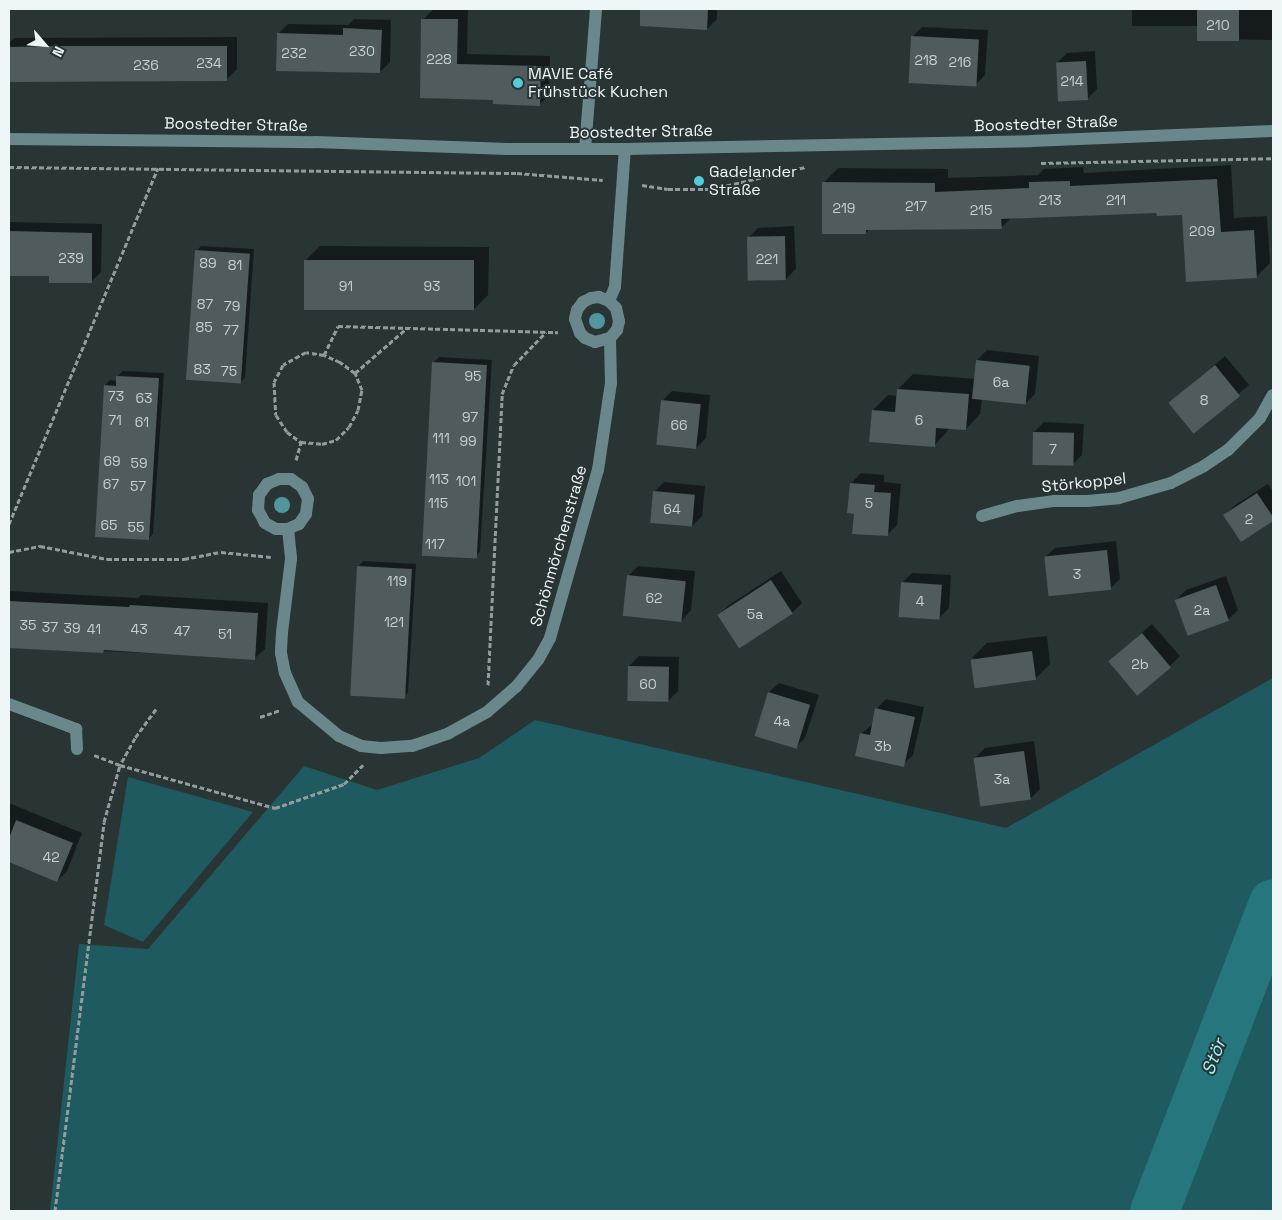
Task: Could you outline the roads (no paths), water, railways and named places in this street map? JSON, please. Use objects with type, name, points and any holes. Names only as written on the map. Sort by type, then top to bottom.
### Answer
[{"type":"street","points":[[585,149],[596,9]]},
{"type":"street","name":"Boostedter Straße","points":[[9,139],[315,142],[471,148],[625,149],[1031,142],[1273,132]]},
{"type":"street","points":[[610,338],[594,342],[585,338],[579,332],[574,319],[577,310],[583,302],[591,298],[609,301],[615,287],[625,149]]},
{"type":"street","name":"Schönmörchenstraße","points":[[288,529],[291,559],[281,653],[285,673],[298,702],[339,736],[360,746],[381,748],[412,746],[449,733],[487,712],[516,687],[538,660],[550,638],[560,609],[598,470],[611,383],[610,338],[617,330],[619,321],[616,308],[609,301]]},
{"type":"street","name":"Störkoppel","points":[[982,516],[1018,506],[1055,501],[1120,498],[1171,483],[1204,466],[1228,450],[1260,418],[1273,395]]},
{"type":"street","points":[[279,479],[291,480],[302,487],[308,499],[306,514],[299,524],[288,529],[276,529],[265,522],[258,510],[259,495],[267,484],[279,479]]},
{"type":"street","points":[[9,704],[76,728],[77,749]]},
{"type":"waterway","name":"Stör","points":[[1154,1211],[1273,903]]},
{"type":"place","name":"MAVIE Café Frühstück Kuchen","points":[[518,83]]},
{"type":"place","name":"Gadelander Straße","points":[[699,181]]}]
